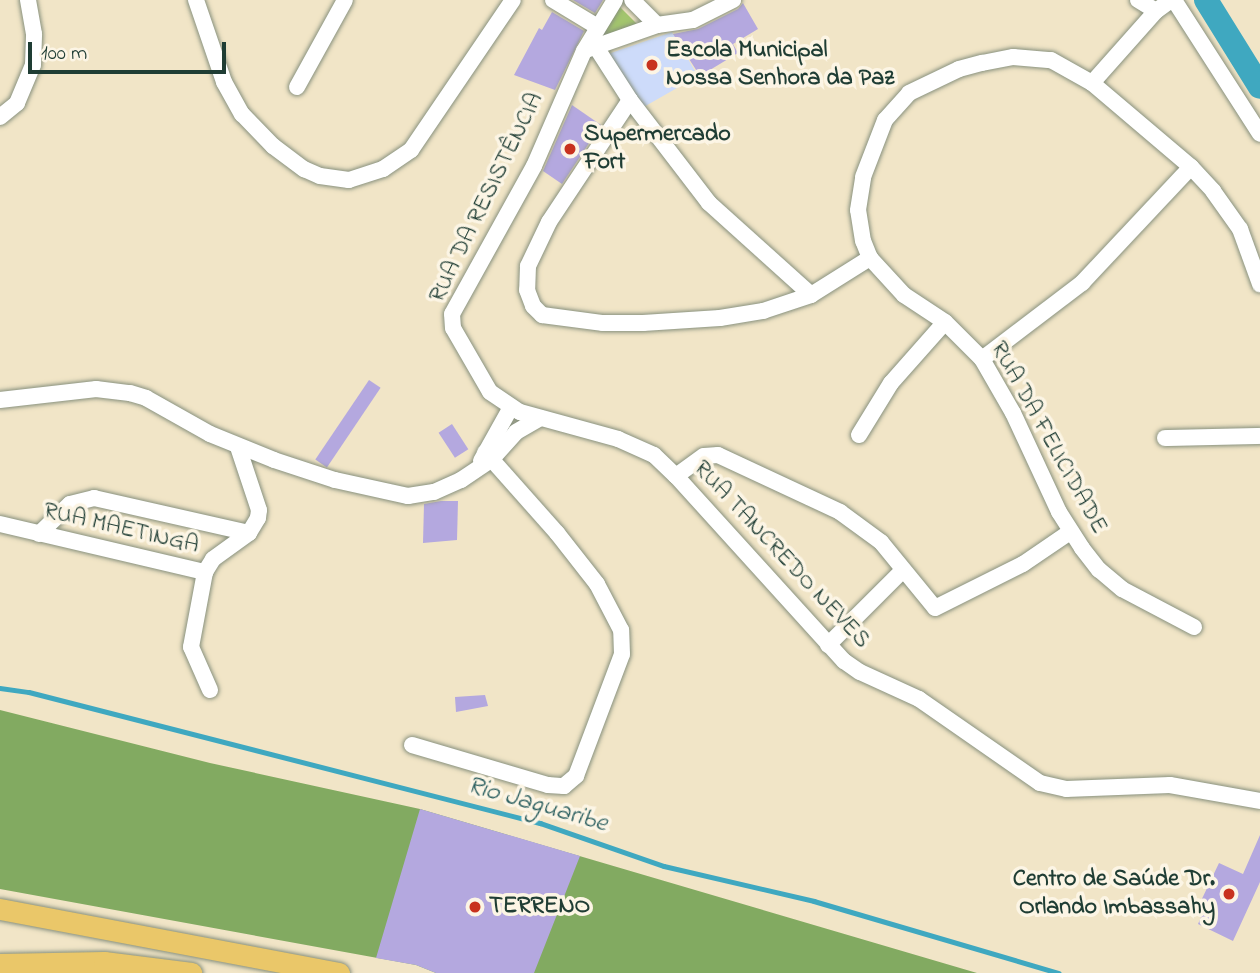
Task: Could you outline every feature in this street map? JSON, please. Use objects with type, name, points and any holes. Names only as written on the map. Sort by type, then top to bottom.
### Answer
[{"type":"main road","points":[[0,909],[339,973]]},
{"type":"main road","points":[[0,964],[104,962],[191,973]]},
{"type":"street","points":[[0,117],[17,103],[33,65],[38,43],[28,0]]},
{"type":"street","points":[[196,0],[225,82],[242,114],[273,146],[304,169],[320,176],[349,180],[383,169],[411,150],[513,0]]},
{"type":"street","points":[[297,87],[345,0]]},
{"type":"street","points":[[553,0],[598,27]]},
{"type":"street","name":"RUA DA RESISTÊNCIA","points":[[540,418],[511,407],[490,392],[453,328],[452,314],[534,166],[598,27],[615,0]]},
{"type":"street","points":[[632,0],[657,25]]},
{"type":"street","points":[[733,0],[693,20],[657,25],[590,49],[709,202],[811,295]]},
{"type":"street","points":[[1138,0],[1157,11]]},
{"type":"street","points":[[1260,134],[1173,0],[1157,11],[1092,83],[1191,167],[1224,204],[1240,229],[1260,284]]},
{"type":"street","name":"RUA DA FELICIDADE","points":[[1092,83],[1051,60],[1013,57],[959,69],[909,93],[885,120],[863,177],[858,209],[863,241],[870,258],[904,295],[945,322],[982,359],[1013,413],[1043,482],[1070,532],[1108,579],[1134,596],[1194,627]]},
{"type":"street","points":[[630,100],[549,222],[528,266],[527,290],[533,306],[542,315],[564,319],[642,323],[720,318],[763,311],[811,295],[870,258]]},
{"type":"street","points":[[982,359],[1082,283],[1191,167]]},
{"type":"street","points":[[859,435],[891,383],[945,322]]},
{"type":"street","points":[[0,400],[96,389],[130,393],[146,398],[238,447],[335,480],[400,495],[423,494],[444,489],[516,432],[540,418]]},
{"type":"street","points":[[485,459],[511,407]]},
{"type":"street","name":"RUA TANCREDO NEVES","points":[[540,418],[636,445],[654,455],[828,645],[860,672],[919,699],[1025,774],[1048,786],[1077,789],[1170,785],[1260,801]]},
{"type":"street","points":[[1165,438],[1260,436]]},
{"type":"street","points":[[39,534],[70,504],[94,498],[249,533],[258,519],[259,505],[238,447]]},
{"type":"street","points":[[676,476],[708,455],[727,458],[857,523],[881,542],[931,606],[938,607],[1023,564],[1070,532]]},
{"type":"street","points":[[412,745],[548,785],[564,786],[576,776],[622,654],[621,630],[597,584],[485,459]]},
{"type":"street","name":"RUA MAETINGA","points":[[0,524],[205,572],[213,559],[249,533]]},
{"type":"street","points":[[828,645],[903,570]]},
{"type":"street","points":[[205,572],[191,647],[210,690]]},
{"type":"shaded area","name":"Escola Municipal Nossa Senhora da Paz","points":[[672,32],[698,76],[642,108],[605,55]]},
{"type":"green space","points":[[618,5],[637,24],[593,42]]},
{"type":"green space","points":[[0,710],[210,763],[420,809],[977,973],[436,973],[416,965],[0,889]]},
{"type":"building","points":[[573,0],[603,0],[595,13]]},
{"type":"building","points":[[743,3],[758,29],[733,44],[738,53],[700,76],[673,34],[698,29],[738,9]]},
{"type":"building","points":[[552,12],[584,31],[555,90],[514,75],[539,28],[542,30]]},
{"type":"building","name":"Supermercado Fort","points":[[572,105],[601,125],[562,184],[543,171]]},
{"type":"building","points":[[369,380],[381,388],[327,467],[315,460]]},
{"type":"building","points":[[452,424],[468,449],[455,458],[439,433]]},
{"type":"building","points":[[458,501],[457,540],[423,543],[424,504]]},
{"type":"building","points":[[485,695],[488,706],[456,712],[455,697]]},
{"type":"building","name":"TERRENO","points":[[420,809],[580,856],[534,973],[436,973],[416,965],[376,958]]},
{"type":"building","name":"Centro de Saúde Dr. Orlando Imbassahy","points":[[1260,835],[1260,882],[1233,941],[1198,924],[1205,908],[1199,905],[1219,863],[1243,874]]},
{"type":"waterway","points":[[1206,0],[1260,87]]},
{"type":"waterway","name":"Rio Jaguaribe","points":[[0,688],[29,692],[540,823],[664,866],[814,901],[1059,973]]},
{"type":"place","name":"Escola Municipal Nossa Senhora da Paz","points":[[652,65]]},
{"type":"place","name":"Supermercado Fort","points":[[570,149]]},
{"type":"place","name":"Centro de Saúde Dr. Orlando Imbassahy","points":[[1229,894]]},
{"type":"place","name":"TERRENO","points":[[475,907]]}]
